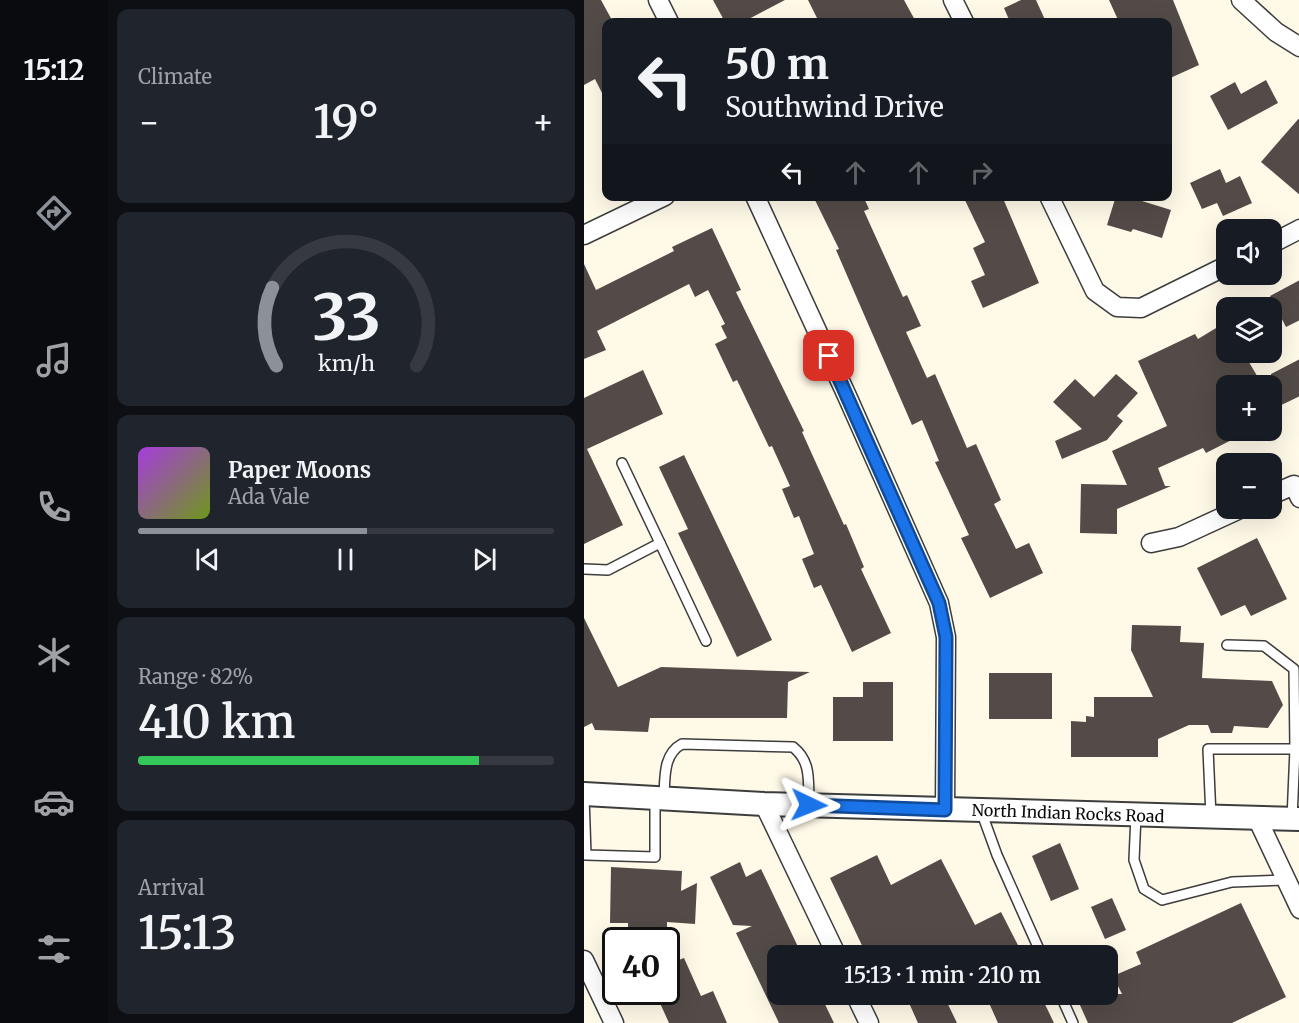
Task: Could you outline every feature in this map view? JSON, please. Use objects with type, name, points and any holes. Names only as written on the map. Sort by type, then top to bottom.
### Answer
[{"type":"street","points":[[658,0],[667,18]]},
{"type":"street","points":[[953,0],[962,18]]},
{"type":"street","points":[[1241,0],[1276,32],[1300,47]]},
{"type":"street","points":[[584,236],[655,201]]},
{"type":"street","points":[[757,201],[939,603],[946,637],[945,810]]},
{"type":"street","points":[[1051,201],[1095,291],[1117,307],[1141,308],[1216,271]]},
{"type":"street","points":[[1282,238],[1300,229]]},
{"type":"street","points":[[1282,490],[1294,485],[1300,498]]},
{"type":"street","points":[[1151,543],[1179,537],[1218,519]]},
{"type":"street","name":"North Indian Rocks Road","points":[[584,795],[764,804],[1296,819]]},
{"type":"street","points":[[764,804],[832,945]]},
{"type":"street","points":[[1257,818],[1300,909]]},
{"type":"street","points":[[584,960],[614,1023]]},
{"type":"street","points":[[861,1005],[869,1023]]},
{"type":"lane","points":[[622,463],[706,641]]},
{"type":"lane","points":[[584,569],[608,570],[660,543]]},
{"type":"lane","points":[[1227,645],[1264,646],[1294,669],[1296,819]]},
{"type":"lane","points":[[584,795],[586,855],[655,857],[659,798],[673,749],[682,744],[793,747],[802,754],[807,765],[809,805]]},
{"type":"lane","points":[[1211,817],[1208,749],[1295,749]]},
{"type":"lane","points":[[981,811],[997,855],[1037,945]]},
{"type":"lane","points":[[1136,815],[1134,860],[1144,889],[1162,900],[1232,882],[1286,880]]},
{"type":"lane","points":[[1065,1005],[1073,1023]]},
{"type":"building","points":[[584,0],[601,0],[611,18],[602,18],[602,93],[595,79],[584,85]]},
{"type":"building","points":[[713,0],[785,0],[751,18],[723,18]]},
{"type":"building","points":[[808,0],[904,0],[914,18],[817,18]]},
{"type":"building","points":[[1021,0],[1036,0],[1044,18],[1008,18],[1004,8]]},
{"type":"building","points":[[1109,0],[1173,0],[1199,65],[1172,77],[1172,18],[1117,18]]},
{"type":"building","points":[[1266,80],[1278,103],[1228,130],[1210,96],[1235,82],[1241,94]]},
{"type":"building","points":[[1300,117],[1300,195],[1261,162]]},
{"type":"building","points":[[1220,169],[1226,183],[1240,176],[1252,203],[1223,216],[1217,203],[1202,209],[1190,183]]},
{"type":"building","points":[[815,201],[865,201],[869,209],[864,211],[903,297],[907,295],[921,326],[906,332],[927,378],[935,374],[967,448],[976,444],[1001,500],[994,504],[1016,549],[1029,543],[1043,573],[990,598],[961,538],[969,535],[935,462],[939,461],[922,420],[912,425],[836,250],[839,249]]},
{"type":"building","points":[[965,201],[1004,201],[1039,283],[983,308],[971,281],[985,275],[973,248],[985,242]]},
{"type":"building","points":[[1114,201],[1142,201],[1171,210],[1162,238],[1133,229],[1131,232],[1107,225]]},
{"type":"building","points":[[712,228],[741,290],[736,292],[804,431],[802,432],[864,567],[861,569],[891,633],[852,652],[821,585],[814,588],[802,559],[814,554],[799,516],[794,518],[782,489],[790,486],[772,446],[769,447],[737,380],[733,382],[715,344],[727,338],[721,326],[725,324],[708,290],[695,297],[689,284],[597,331],[606,350],[584,359],[584,264],[596,290],[674,251],[672,247]]},
{"type":"building","points":[[1300,280],[1300,320],[1286,327],[1282,319],[1282,297],[1270,296]]},
{"type":"building","points":[[1216,328],[1216,363],[1249,363],[1257,375],[1216,375],[1216,441],[1229,441],[1206,453],[1203,448],[1158,468],[1165,486],[1171,486],[1117,509],[1117,534],[1080,533],[1081,484],[1127,485],[1112,451],[1167,426],[1138,361],[1195,334],[1198,339]]},
{"type":"building","points":[[1300,359],[1300,396],[1282,405],[1282,375],[1271,374]]},
{"type":"building","points":[[643,370],[663,414],[587,449],[623,525],[584,544],[584,398]]},
{"type":"building","points":[[1116,374],[1138,393],[1117,416],[1123,421],[1107,440],[1062,459],[1055,441],[1082,429],[1053,402],[1075,379],[1094,397]]},
{"type":"building","points":[[684,455],[772,640],[737,657],[678,533],[688,529],[659,467]]},
{"type":"building","points":[[1257,538],[1287,599],[1251,616],[1245,605],[1221,616],[1197,568]]},
{"type":"building","points":[[584,618],[618,687],[661,667],[810,672],[788,682],[787,718],[650,718],[648,732],[595,730],[592,723],[584,727]]},
{"type":"building","points":[[1132,625],[1181,626],[1180,642],[1204,643],[1202,678],[1272,681],[1283,705],[1268,728],[1234,726],[1232,733],[1211,733],[1208,725],[1189,725],[1158,739],[1158,757],[1071,757],[1071,721],[1086,722],[1086,716],[1094,717],[1094,697],[1153,697],[1131,650]]},
{"type":"building","points":[[989,673],[1052,673],[1052,719],[989,719]]},
{"type":"building","points":[[863,682],[893,682],[893,741],[833,741],[833,697],[863,697]]},
{"type":"building","points":[[1060,843],[1079,889],[1051,901],[1032,856]]},
{"type":"building","points":[[877,855],[891,885],[941,859],[975,925],[1001,912],[1018,945],[862,945],[830,878]]},
{"type":"building","points":[[740,862],[746,877],[761,869],[797,945],[767,945],[767,998],[736,933],[752,926],[733,925],[710,877]]},
{"type":"building","points":[[611,867],[682,871],[681,891],[697,883],[695,924],[667,922],[667,927],[628,927],[628,923],[610,923]]},
{"type":"building","points":[[1112,898],[1126,930],[1105,939],[1091,907]]},
{"type":"building","points":[[1241,903],[1286,997],[1232,1023],[1088,1023],[1080,1005],[1118,1005],[1118,994],[1122,994],[1118,986],[1118,974],[1141,964],[1136,952]]},
{"type":"building","points":[[684,958],[701,996],[713,991],[727,1023],[669,1023],[661,1005],[680,1005],[680,960]]},
{"type":"building","points":[[770,1005],[825,1005],[834,1023],[779,1023]]},
{"type":"building","points":[[910,1005],[948,1005],[957,1023],[918,1023]]},
{"type":"building","points":[[990,1005],[1045,1005],[1054,1023],[998,1023]]},
{"type":"route","points":[[809,805],[945,810],[946,637],[939,603],[829,356]]}]
